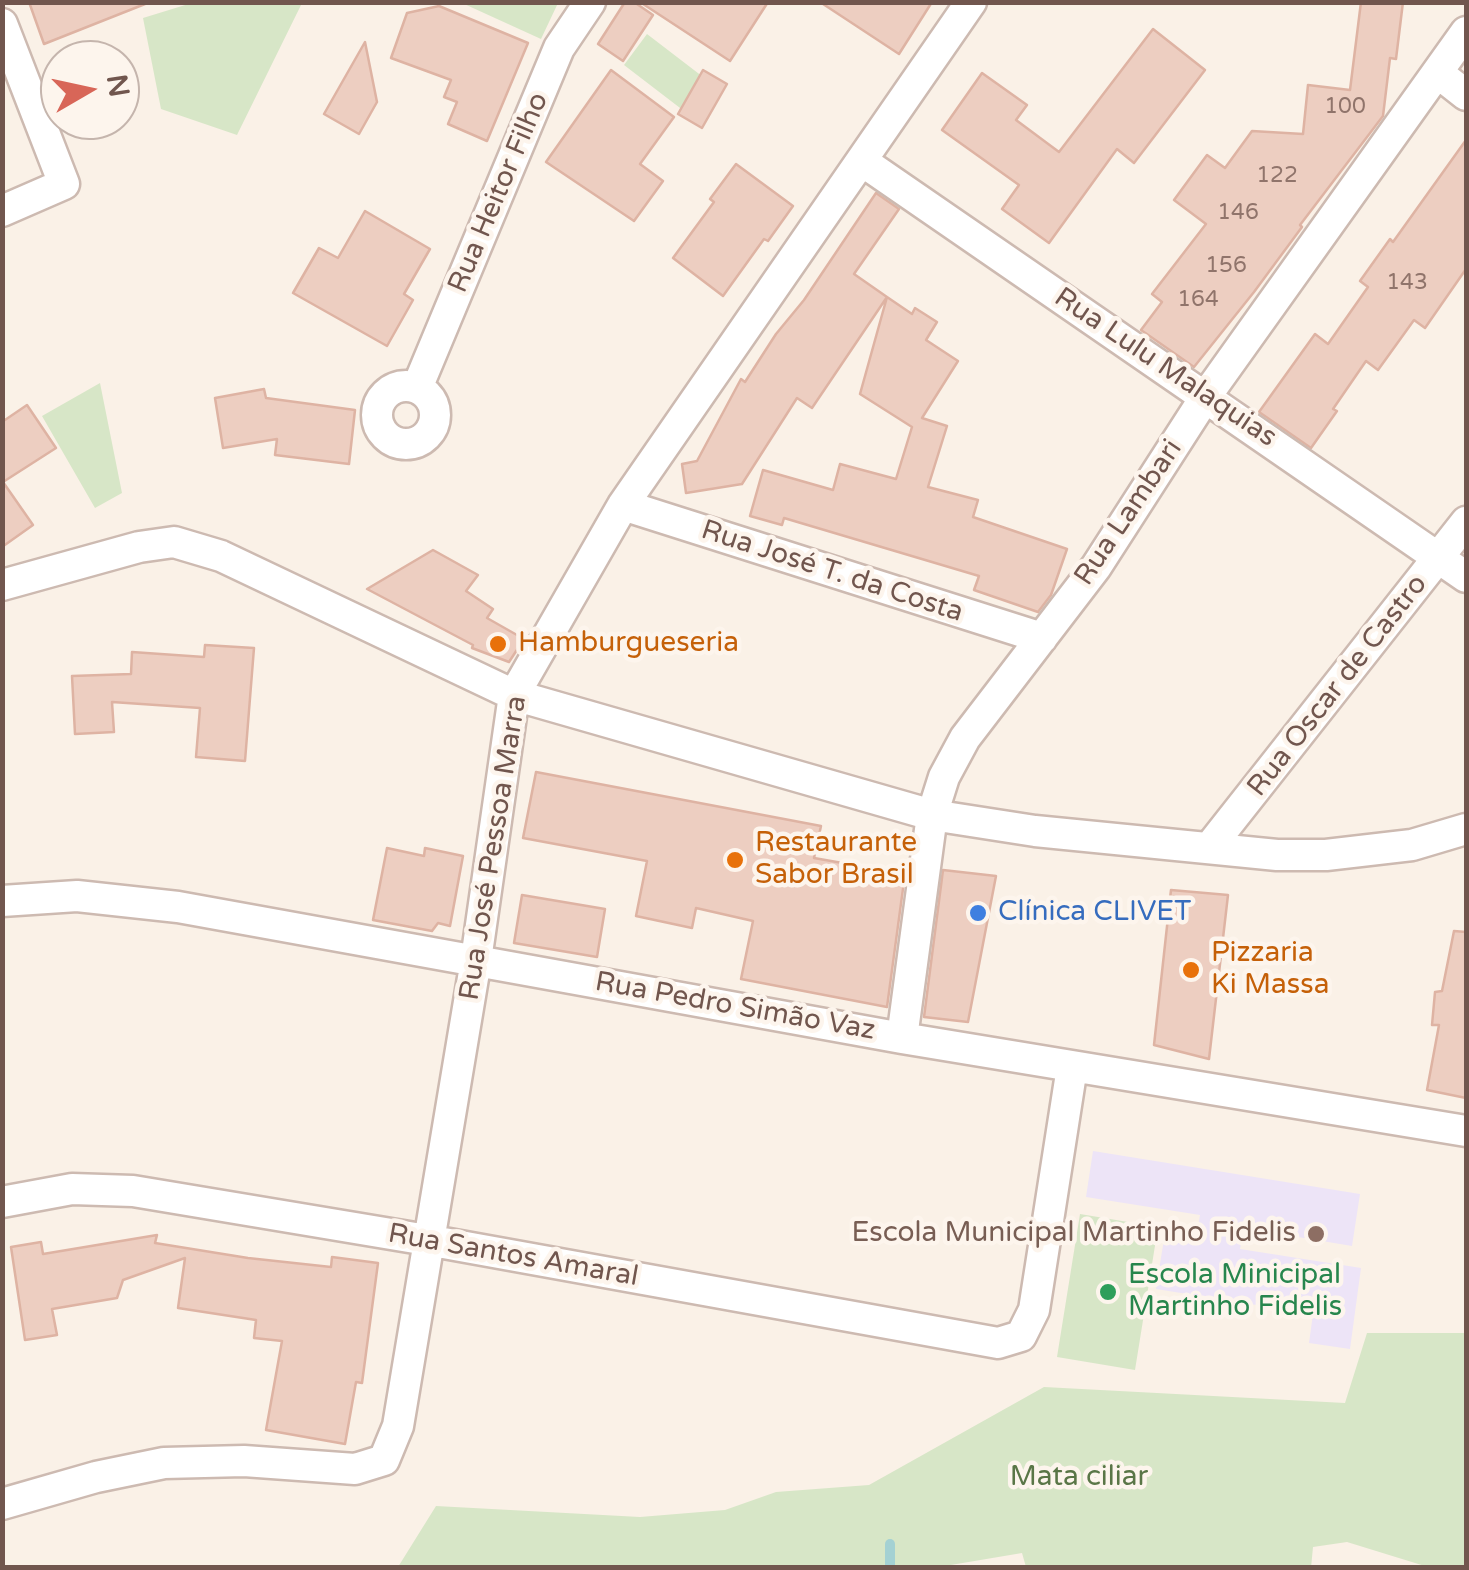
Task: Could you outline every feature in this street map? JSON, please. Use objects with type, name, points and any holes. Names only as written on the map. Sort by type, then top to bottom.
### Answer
[{"type":"street","name":"Rua Heitor Filho","points":[[417,388],[559,48],[590,2]]},
{"type":"street","name":"Rua José Pessoa Marra","points":[[2,1504],[96,1477],[164,1463],[244,1460],[355,1469],[384,1460],[398,1426],[476,960],[514,695],[622,506],[972,2]]},
{"type":"street","points":[[2,24],[64,184],[2,211]]},
{"type":"street","name":"Rua Lambari","points":[[902,1038],[932,815],[944,777],[965,738],[1096,567],[1206,396],[1466,32]]},
{"type":"street","points":[[1438,72],[1466,95]]},
{"type":"street","name":"Rua Lulu Malaquias","points":[[862,161],[1466,577]]},
{"type":"street","name":"Rua José T. da Costa","points":[[622,506],[1042,638]]},
{"type":"street","name":"Rua Oscar de Castro","points":[[1209,848],[1466,522]]},
{"type":"street","points":[[2,585],[102,554],[174,542],[221,556],[514,695],[932,815],[1035,831],[1326,855],[1412,846],[1466,829]]},
{"type":"street","name":"Rua Pedro Simão Vaz","points":[[2,902],[77,896],[178,907],[902,1038],[1466,1131]]},
{"type":"street","name":"Rua Santos Amaral","points":[[2,1202],[72,1189],[134,1190],[998,1343],[1021,1336],[1034,1310],[1072,1067]]},
{"type":"shaded area","name":"Escola Municipal Martinho Fidelis","points":[[1093,1151],[1360,1194],[1352,1246],[1244,1228],[1240,1249],[1361,1268],[1350,1349],[1309,1343],[1313,1314],[1156,1289],[1164,1239],[1195,1244],[1200,1215],[1086,1197]]},
{"type":"green space","points":[[195,2],[302,3],[237,135],[161,109],[143,18]]},
{"type":"green space","points":[[462,3],[558,3],[541,39]]},
{"type":"green space","points":[[647,34],[707,80],[684,111],[624,65]]},
{"type":"green space","points":[[100,383],[122,493],[95,508],[42,416]]},
{"type":"green space","name":"Escola Minicipal Martinho Fidelis","points":[[1080,1214],[1158,1227],[1135,1370],[1057,1357]]},
{"type":"green space","name":"Mata ciliar","points":[[1367,1333],[1466,1333],[1466,1567],[1428,1567],[1347,1542],[1313,1547],[1311,1568],[1026,1567],[1022,1553],[933,1568],[398,1567],[436,1506],[640,1517],[725,1510],[776,1492],[869,1485],[1044,1387],[1345,1403]]},
{"type":"building","points":[[29,2],[145,2],[54,40],[43,40]]},
{"type":"building","points":[[625,2],[634,2],[653,15],[623,61],[598,44]]},
{"type":"building","points":[[640,2],[768,2],[730,61]]},
{"type":"building","points":[[820,2],[932,2],[899,54]]},
{"type":"building","points":[[1361,2],[1403,2],[1396,59],[1390,58],[1383,116],[1194,367],[1141,330],[1162,302],[1152,294],[1206,224],[1174,200],[1207,155],[1225,168],[1252,131],[1303,134],[1308,85],[1350,90]]},
{"type":"building","points":[[439,6],[528,43],[487,141],[448,124],[457,102],[444,97],[451,80],[391,58],[407,13]]},
{"type":"building","points":[[1153,29],[1205,70],[1134,163],[1117,149],[1049,243],[1002,209],[1019,185],[942,130],[982,73],[1027,105],[1016,120],[1059,152]]},
{"type":"building","points":[[365,42],[377,102],[359,134],[324,114]]},
{"type":"building","points":[[611,70],[674,117],[640,164],[663,181],[634,221],[546,162]]},
{"type":"building","points":[[703,70],[727,84],[702,128],[678,114]]},
{"type":"building","points":[[1466,140],[1466,269],[1425,328],[1414,320],[1378,370],[1366,361],[1311,448],[1259,412],[1315,334],[1328,344],[1368,287],[1360,281]]},
{"type":"building","points":[[736,164],[793,206],[723,296],[673,258]]},
{"type":"building","points":[[876,193],[899,209],[854,274],[887,297],[812,408],[797,398],[742,484],[686,493],[682,464],[697,461],[741,379],[745,382]]},
{"type":"building","points":[[365,211],[430,249],[404,294],[413,300],[387,346],[293,293],[319,248],[338,258]]},
{"type":"building","points":[[887,297],[912,314],[915,308],[937,322],[926,340],[958,361],[922,418],[947,426],[928,487],[978,500],[973,517],[1067,549],[1051,595],[1038,612],[974,590],[979,576],[784,518],[782,525],[750,516],[763,470],[833,490],[840,464],[896,479],[912,427],[860,394]]},
{"type":"building","points":[[264,389],[266,398],[355,410],[349,464],[275,455],[277,439],[223,448],[215,398]]},
{"type":"building","points":[[27,405],[56,448],[3,482],[33,525],[2,547],[2,422]]},
{"type":"building","points":[[433,550],[478,575],[466,591],[493,609],[487,618],[524,639],[509,662],[472,648],[473,645],[367,589]]},
{"type":"building","points":[[205,645],[254,648],[245,761],[196,757],[200,708],[112,702],[114,732],[75,734],[72,676],[131,674],[132,652],[204,657]]},
{"type":"building","points":[[536,772],[821,826],[814,858],[905,874],[887,1007],[741,979],[753,921],[696,908],[692,928],[636,916],[647,861],[523,838]]},
{"type":"building","points":[[387,848],[424,856],[425,848],[463,856],[450,926],[438,923],[432,931],[373,920]]},
{"type":"building","points":[[943,870],[996,876],[968,1022],[924,1017]]},
{"type":"building","name":"Pizzaria Ki Massa","points":[[1171,890],[1228,895],[1209,1059],[1154,1045]]},
{"type":"building","points":[[522,895],[605,909],[597,957],[514,943]]},
{"type":"building","points":[[1454,931],[1466,932],[1466,1098],[1427,1090],[1439,1025],[1432,1025],[1435,992],[1442,991]]},
{"type":"building","points":[[157,1235],[155,1243],[248,1258],[331,1267],[332,1257],[378,1263],[362,1383],[356,1382],[345,1444],[266,1430],[282,1341],[254,1338],[256,1320],[178,1308],[185,1258],[123,1280],[117,1298],[52,1309],[57,1335],[25,1340],[11,1247],[41,1242],[43,1254]]},
{"type":"waterway","points":[[890,1544],[890,1568]]},
{"type":"place","name":"Hamburgueseria","points":[[498,644]]},
{"type":"place","name":"Restaurante Sabor Brasil","points":[[735,860]]},
{"type":"place","name":"Clínica CLIVET","points":[[978,913]]},
{"type":"place","name":"Pizzaria Ki Massa","points":[[1191,970]]},
{"type":"place","name":"Escola Municipal Martinho Fidelis","points":[[1316,1234]]},
{"type":"place","name":"Escola Minicipal Martinho Fidelis","points":[[1108,1292]]}]
